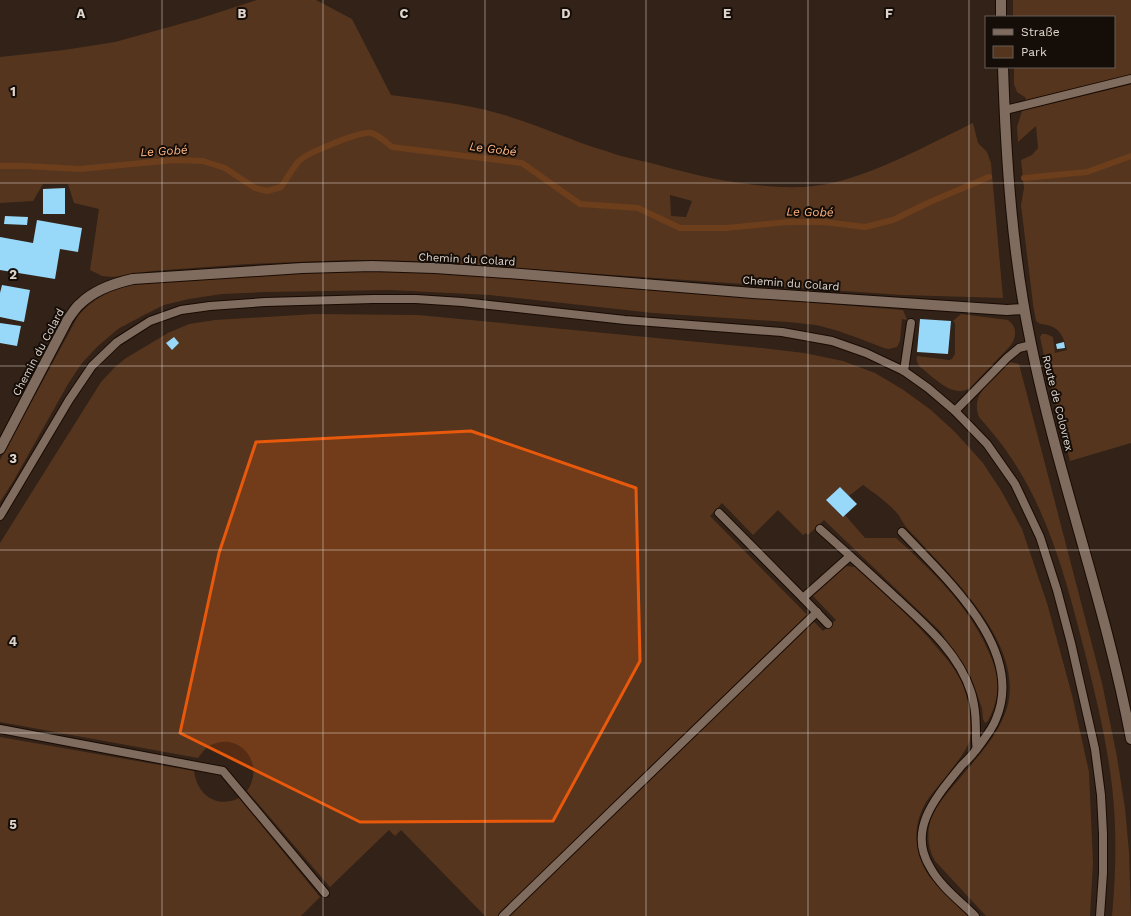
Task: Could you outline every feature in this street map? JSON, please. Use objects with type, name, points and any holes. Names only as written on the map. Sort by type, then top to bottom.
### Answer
[{"type":"street","points":[[1001,0],[1001,16]]},
{"type":"street","name":"Route de Colovrex","points":[[1003,68],[1007,162],[1014,235],[1024,309],[1050,426],[1117,676],[1131,739]]},
{"type":"street","name":"Chemin du Colard","points":[[0,449],[68,319],[80,304],[97,292],[118,283],[133,279],[302,268],[380,266],[528,274],[761,294],[1007,310],[1024,309]]},
{"type":"lane","points":[[1004,110],[1131,79]]},
{"type":"lane","points":[[0,516],[69,400],[92,366],[117,342],[143,325],[181,310],[210,306],[265,302],[416,299],[462,302],[626,320],[782,332],[832,341],[866,353],[904,371],[928,388],[955,411],[987,444],[1015,484],[1040,537],[1057,590],[1083,694],[1094,749],[1100,787],[1104,873],[1100,916]]},
{"type":"lane","points":[[904,371],[911,323]]},
{"type":"lane","points":[[955,411],[1019,348],[1031,345]]},
{"type":"lane","points":[[719,513],[828,624]]},
{"type":"lane","points":[[820,529],[930,629],[958,666],[971,692],[974,705],[976,750]]},
{"type":"lane","points":[[902,532],[965,600],[990,638],[1000,666],[1003,687],[1000,708],[993,726],[976,750],[936,798],[928,812],[922,833],[922,844],[929,867],[939,880],[975,916]]},
{"type":"lane","points":[[803,598],[850,556]]},
{"type":"lane","points":[[503,916],[817,612]]},
{"type":"lane","points":[[0,729],[223,770],[324,893]]},
{"type":"highlighted area","points":[[471,431],[636,488],[640,661],[553,821],[360,822],[180,733],[219,553],[256,442]]},
{"type":"green space","points":[[257,0],[316,0],[352,19],[391,95],[444,102],[484,110],[511,117],[621,156],[697,175],[748,184],[775,187],[803,187],[840,181],[879,168],[973,123],[978,143],[987,152],[991,163],[1003,298],[902,295],[412,261],[348,260],[248,264],[152,271],[113,277],[102,276],[90,270],[99,209],[74,203],[68,184],[43,184],[33,201],[0,203],[0,57],[64,50],[115,42],[198,19]],"holes":[[[670,195],[692,201],[686,217],[671,216]]]},
{"type":"green space","points":[[1013,0],[1131,0],[1131,443],[1070,461],[1050,384],[1040,337],[1042,334],[1046,334],[1053,337],[1055,353],[1067,350],[1064,339],[1059,331],[1051,326],[1040,324],[1036,321],[1033,304],[1021,205],[1024,188],[1021,160],[1032,155],[1038,148],[1036,126],[1018,142],[1017,127],[1026,98],[1017,92],[1014,84],[1014,68],[1115,68],[1115,16],[1013,16]]},
{"type":"green space","points":[[372,270],[427,271],[903,310],[907,320],[902,319],[900,341],[897,347],[889,349],[816,325],[653,313],[489,295],[390,290],[265,292],[222,294],[189,299],[164,305],[118,329],[98,346],[82,363],[68,384],[0,502],[0,460],[78,316],[99,298],[123,287],[141,283],[302,272]]},
{"type":"green space","points":[[314,314],[418,315],[804,353],[843,361],[875,373],[902,389],[931,410],[955,432],[983,463],[1002,492],[1022,529],[1047,603],[1072,695],[1089,772],[1093,863],[1090,916],[986,916],[935,861],[931,853],[928,840],[929,826],[933,815],[942,799],[979,756],[995,734],[1006,711],[1009,699],[1009,677],[1004,655],[994,634],[981,613],[950,575],[908,529],[899,515],[863,485],[849,496],[840,487],[826,500],[842,517],[845,515],[865,538],[896,538],[935,575],[959,602],[979,632],[987,648],[994,665],[998,683],[995,703],[988,721],[985,723],[982,708],[970,675],[940,631],[824,520],[808,535],[806,533],[803,535],[778,510],[753,535],[722,503],[710,516],[823,631],[836,620],[813,596],[846,566],[855,567],[919,628],[956,671],[967,697],[971,726],[970,739],[962,755],[928,799],[923,808],[919,818],[916,838],[920,857],[929,876],[969,916],[485,916],[401,830],[395,836],[389,830],[330,887],[247,791],[252,781],[252,761],[240,746],[232,742],[222,742],[211,745],[198,758],[0,722],[0,543],[101,382],[126,358],[168,333],[189,324],[215,320]]},
{"type":"green space","points":[[961,314],[1008,320],[1013,326],[1015,335],[1011,345],[970,388],[963,391],[957,391],[950,389],[937,381],[920,367],[917,363],[917,356],[949,360],[952,359],[955,354],[955,323],[953,321]]},
{"type":"green space","points":[[1010,362],[1019,364],[1102,683],[1117,757],[1125,808],[1129,852],[1131,916],[1112,916],[1115,835],[1114,802],[1110,769],[1093,686],[1071,600],[1055,548],[1034,497],[1005,449],[979,417],[977,408],[978,400],[986,386]]},
{"type":"green space","points":[[0,737],[194,771],[199,787],[209,798],[223,802],[239,798],[320,897],[301,916],[0,916]]},
{"type":"building","points":[[65,188],[65,214],[43,214],[43,189]]},
{"type":"building","points":[[5,216],[28,217],[27,225],[4,224]]},
{"type":"building","points":[[37,220],[82,228],[78,252],[60,249],[55,279],[0,270],[0,237],[33,243]]},
{"type":"building","points":[[2,285],[30,290],[24,322],[0,317],[0,293]]},
{"type":"building","points":[[920,319],[951,321],[948,354],[917,352]]},
{"type":"building","points":[[0,323],[21,326],[17,346],[0,343]]},
{"type":"building","points":[[174,337],[179,343],[172,350],[166,343]]},
{"type":"building","points":[[1064,342],[1065,348],[1057,349],[1056,344]]},
{"type":"building","points":[[840,487],[857,504],[843,517],[826,500]]},
{"type":"waterway","name":"Le Gobé","points":[[0,166],[80,169],[174,160],[203,161],[225,168],[255,188],[267,191],[281,187],[296,164],[304,157],[322,148],[356,135],[371,133],[380,137],[392,147],[522,163],[580,204],[638,208],[680,228],[726,228],[788,222],[825,222],[865,227],[893,220],[930,202],[989,177]]},
{"type":"waterway","name":"Le Gobé","points":[[1024,178],[1087,172],[1131,156]]}]
